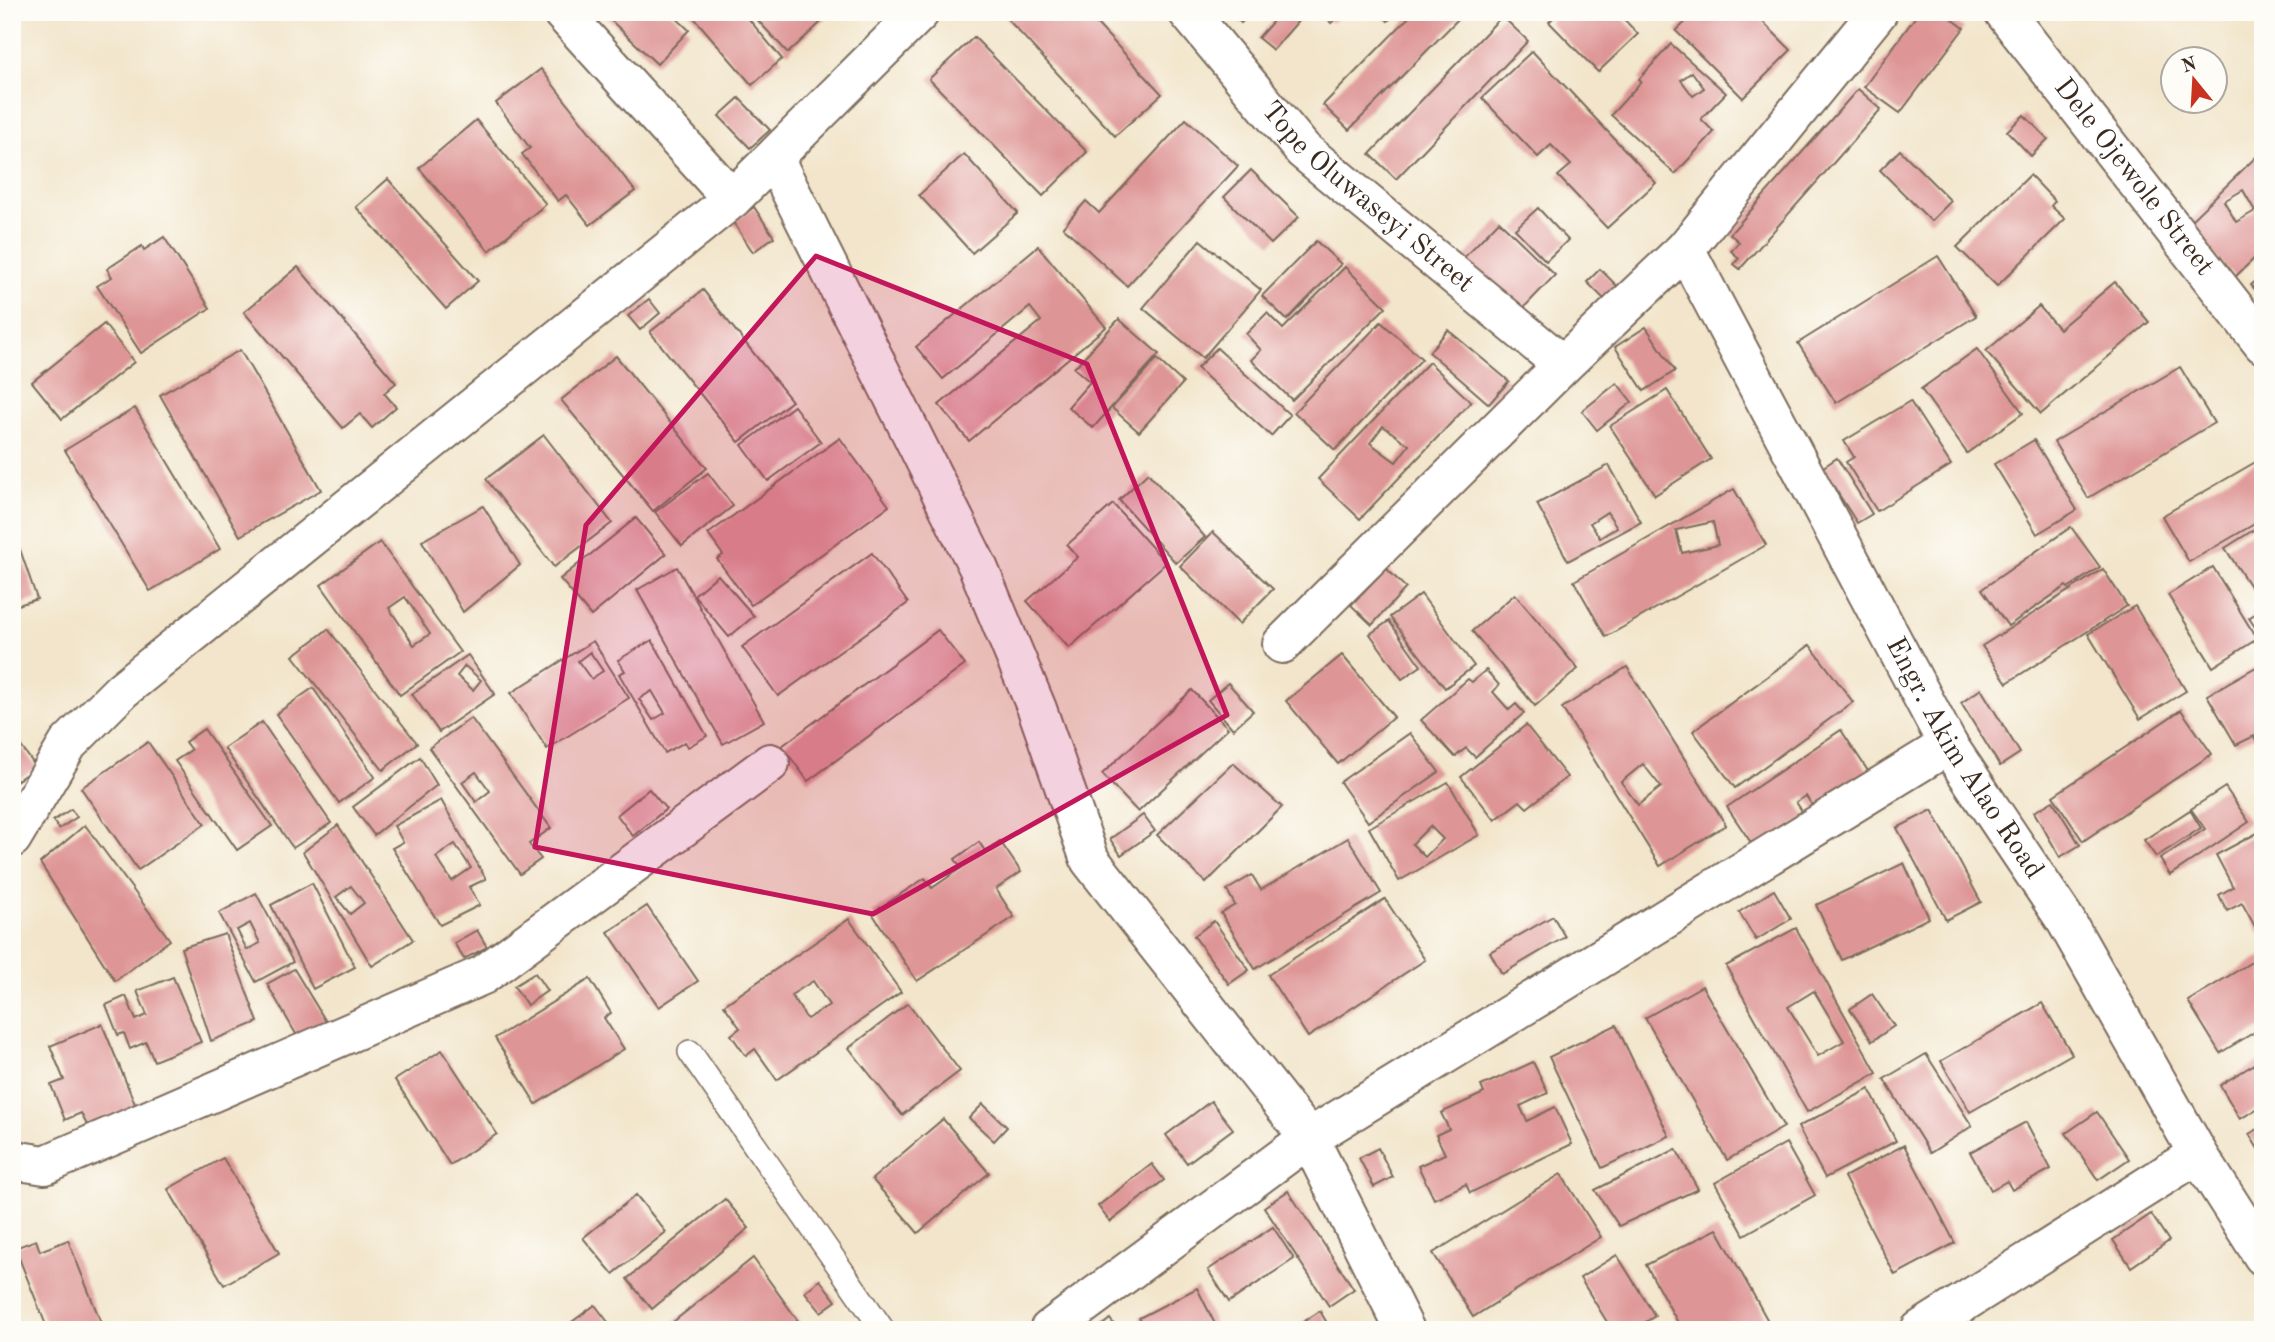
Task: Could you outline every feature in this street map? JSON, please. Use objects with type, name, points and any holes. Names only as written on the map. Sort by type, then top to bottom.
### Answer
[{"type":"street","points":[[562,12],[732,199]]},
{"type":"street","points":[[12,838],[68,744],[122,691],[732,199],[920,12]]},
{"type":"street","name":"Tope Oluwaseyi Street","points":[[1188,12],[1303,150],[1563,365]]},
{"type":"street","name":"Dele Ojewole Street","points":[[2004,12],[2263,344]]},
{"type":"street","points":[[1282,644],[1563,365],[1685,249],[1863,17]]},
{"type":"street","points":[[774,158],[978,567],[1037,709],[1090,860],[1309,1138],[1405,1330]]},
{"type":"street","name":"Engr. Akim Alao Road","points":[[1685,249],[1948,746],[2066,921],[2198,1154],[2263,1256]]},
{"type":"street","points":[[1049,1330],[1309,1138],[1948,746]]},
{"type":"street","points":[[12,1157],[13,1160],[45,1165],[483,975],[770,763]]},
{"type":"street","points":[[1920,1330],[2198,1154]]},
{"type":"lane","points":[[690,1052],[883,1330]]},
{"type":"highlighted area","points":[[816,256],[1087,364],[1227,715],[873,914],[535,847],[586,525]]},
{"type":"building","points":[[602,12],[670,12],[689,30],[657,64]]},
{"type":"building","points":[[689,12],[743,12],[782,59],[752,85]]},
{"type":"building","points":[[750,12],[832,12],[788,53]]},
{"type":"building","points":[[1001,12],[1086,12],[1162,94],[1115,136]]},
{"type":"building","points":[[1230,12],[1252,12],[1241,23]]},
{"type":"building","points":[[1281,12],[1306,12],[1273,50],[1258,38]]},
{"type":"building","points":[[1323,12],[1345,12],[1331,23]]},
{"type":"building","points":[[1379,12],[1397,12],[1388,21]]},
{"type":"building","points":[[1414,12],[1465,12],[1349,130],[1323,105]]},
{"type":"building","points":[[1559,12],[1617,12],[1638,34],[1598,72],[1549,22]]},
{"type":"building","points":[[1696,12],[1753,12],[1791,50],[1743,98],[1676,31]]},
{"type":"building","points":[[1919,12],[1943,12],[1964,28],[1900,113],[1864,87]]},
{"type":"building","points":[[1502,16],[1528,41],[1396,179],[1370,154]]},
{"type":"building","points":[[974,37],[1087,152],[1043,196],[929,79]]},
{"type":"building","points":[[1671,44],[1726,93],[1701,119],[1714,132],[1675,174],[1611,115],[1641,82],[1639,79]],"holes":[[[1692,72],[1704,88],[1693,96],[1681,80]]]},
{"type":"building","points":[[1532,51],[1656,183],[1607,228],[1558,176],[1571,165],[1551,145],[1538,157],[1482,98]]},
{"type":"building","points":[[541,69],[635,191],[590,225],[566,195],[558,201],[522,154],[530,148],[496,103]]},
{"type":"building","points":[[1858,89],[1881,109],[1740,269],[1734,264],[1739,258],[1731,251],[1739,242],[1730,234]]},
{"type":"building","points":[[739,98],[770,130],[750,148],[719,116]]},
{"type":"building","points":[[2024,115],[2048,139],[2031,156],[2007,131]]},
{"type":"building","points":[[1186,119],[1238,166],[1127,286],[1063,227],[1086,201],[1099,213]]},
{"type":"building","points":[[476,120],[546,204],[489,251],[419,168]]},
{"type":"building","points":[[1900,150],[1951,201],[1931,221],[1880,170]]},
{"type":"building","points":[[2263,150],[2263,250],[2235,277],[2185,226]],"holes":[[[2243,190],[2255,211],[2236,222],[2224,201]]]},
{"type":"building","points":[[964,154],[1018,213],[972,253],[919,195]]},
{"type":"building","points":[[1251,170],[1299,217],[1271,244],[1224,197]]},
{"type":"building","points":[[2030,175],[2055,201],[2051,206],[2065,219],[1997,286],[1957,247]]},
{"type":"building","points":[[388,179],[478,281],[446,309],[356,207]]},
{"type":"building","points":[[754,207],[774,237],[753,252],[733,222]]},
{"type":"building","points":[[1538,208],[1568,240],[1546,261],[1515,229]]},
{"type":"building","points":[[1499,221],[1555,275],[1511,321],[1454,268]]},
{"type":"building","points":[[164,237],[210,308],[141,353],[97,286],[112,277],[107,269],[142,246],[144,250]]},
{"type":"building","points":[[1200,240],[1261,290],[1203,358],[1143,308]]},
{"type":"building","points":[[1316,241],[1341,264],[1287,320],[1262,296]]},
{"type":"building","points":[[1038,246],[1106,327],[969,441],[939,405],[1041,321],[1030,307],[943,379],[916,347]]},
{"type":"building","points":[[1938,256],[1976,316],[1836,403],[1798,343]]},
{"type":"building","points":[[298,267],[396,383],[384,393],[396,407],[372,428],[360,414],[343,428],[244,312]]},
{"type":"building","points":[[1345,267],[1386,307],[1292,400],[1251,360],[1261,350],[1246,334],[1267,313],[1283,329]]},
{"type":"building","points":[[1600,269],[1619,288],[1606,301],[1587,282]]},
{"type":"building","points":[[2263,275],[2263,298],[2251,285]]},
{"type":"building","points":[[2115,282],[2149,322],[2041,414],[1986,351],[2039,306],[2059,329]]},
{"type":"building","points":[[703,290],[792,401],[739,442],[650,332]]},
{"type":"building","points":[[649,299],[660,313],[640,330],[628,316]]},
{"type":"building","points":[[1119,319],[1159,354],[1093,428],[1068,407],[1090,382],[1074,368]]},
{"type":"building","points":[[1381,322],[1422,359],[1335,450],[1294,412]]},
{"type":"building","points":[[104,324],[134,362],[62,419],[32,382]]},
{"type":"building","points":[[1646,327],[1675,371],[1644,391],[1615,347]]},
{"type":"building","points":[[1448,330],[1509,381],[1489,404],[1429,352]]},
{"type":"building","points":[[1217,348],[1290,415],[1271,436],[1197,368]]},
{"type":"building","points":[[1977,349],[2023,413],[1967,453],[1921,389]]},
{"type":"building","points":[[240,350],[321,490],[240,536],[160,395]]},
{"type":"building","points":[[616,356],[707,468],[653,511],[561,400]]},
{"type":"building","points":[[1157,359],[1183,383],[1139,432],[1112,408]]},
{"type":"building","points":[[1429,362],[1471,402],[1360,519],[1318,479]],"holes":[[[1383,426],[1409,445],[1396,462],[1370,443]]]},
{"type":"building","points":[[2180,367],[2214,423],[2088,498],[2054,442]]},
{"type":"building","points":[[1617,383],[1632,402],[1597,430],[1582,411]]},
{"type":"building","points":[[1667,390],[1711,459],[1655,495],[1610,426]]},
{"type":"building","points":[[1910,401],[1951,465],[1877,511],[1846,462],[1854,457],[1844,441]]},
{"type":"building","points":[[794,406],[821,442],[768,481],[742,445]]},
{"type":"building","points":[[135,408],[220,549],[150,591],[65,450]]},
{"type":"building","points":[[544,435],[612,523],[554,567],[486,479]]},
{"type":"building","points":[[840,438],[889,506],[751,605],[717,559],[723,555],[708,534]]},
{"type":"building","points":[[2034,440],[2077,510],[2037,534],[1994,464]]},
{"type":"building","points":[[1837,458],[1872,514],[1857,523],[1822,468]]},
{"type":"building","points":[[2259,460],[2263,466],[2263,519],[2189,562],[2162,516]]},
{"type":"building","points":[[1609,465],[1641,522],[1568,561],[1537,504]],"holes":[[[1607,512],[1617,527],[1600,538],[1590,523]]]},
{"type":"building","points":[[708,473],[733,506],[682,546],[655,512]]},
{"type":"building","points":[[1148,473],[1205,537],[1176,563],[1119,500]]},
{"type":"building","points":[[1734,489],[1766,545],[1606,637],[1574,581]],"holes":[[[1713,522],[1718,545],[1682,553],[1676,530]]]},
{"type":"building","points":[[1113,504],[1166,563],[1069,648],[1027,601],[1078,557],[1067,545]]},
{"type":"building","points":[[483,506],[520,565],[463,612],[422,541]]},
{"type":"building","points":[[636,518],[666,554],[591,616],[560,579]]},
{"type":"building","points":[[2263,524],[2263,588],[2255,594],[2225,548]]},
{"type":"building","points":[[12,526],[37,599],[12,607]]},
{"type":"building","points":[[2071,527],[2100,567],[2068,588],[2066,586],[2008,626],[1982,589]]},
{"type":"building","points":[[1213,532],[1273,589],[1239,624],[1180,566]]},
{"type":"building","points":[[380,542],[460,652],[400,695],[321,585]],"holes":[[[405,597],[430,634],[414,645],[389,608]]]},
{"type":"building","points":[[872,553],[908,603],[778,696],[742,647]]},
{"type":"building","points":[[677,567],[764,721],[723,744],[637,590]]},
{"type":"building","points":[[2213,567],[2257,639],[2213,667],[2168,595]]},
{"type":"building","points":[[1386,568],[1406,588],[1372,625],[1351,605]]},
{"type":"building","points":[[2103,569],[2127,606],[2007,683],[1982,646]]},
{"type":"building","points":[[718,575],[754,616],[729,637],[694,595]]},
{"type":"building","points":[[1421,594],[1474,666],[1445,688],[1390,617]]},
{"type":"building","points":[[1515,594],[1578,669],[1535,706],[1472,631]]},
{"type":"building","points":[[2135,606],[2186,691],[2140,719],[2088,634]]},
{"type":"building","points":[[2263,608],[2263,639],[2249,618]]},
{"type":"building","points":[[1389,621],[1421,666],[1402,679],[1370,634]]},
{"type":"building","points":[[328,629],[417,743],[383,770],[293,656]]},
{"type":"building","points":[[938,630],[965,665],[808,781],[782,746]]},
{"type":"building","points":[[652,640],[707,736],[688,747],[685,742],[665,753],[619,674],[625,671],[618,660]],"holes":[[[652,691],[665,713],[653,720],[639,699]]]},
{"type":"building","points":[[593,641],[629,698],[547,749],[511,693]],"holes":[[[590,652],[603,671],[591,679],[578,661]]]},
{"type":"building","points":[[1810,645],[1853,702],[1735,788],[1693,731]]},
{"type":"building","points":[[468,655],[495,694],[439,732],[412,694]],"holes":[[[465,666],[481,680],[473,690],[457,676]]]},
{"type":"building","points":[[1342,655],[1394,717],[1338,764],[1286,701]]},
{"type":"building","points":[[2263,663],[2263,738],[2257,742],[2254,736],[2236,745],[2207,695]]},
{"type":"building","points":[[1627,667],[1726,825],[1660,866],[1562,708]],"holes":[[[1643,764],[1661,787],[1638,805],[1621,782]]]},
{"type":"building","points":[[1486,670],[1499,685],[1493,692],[1509,710],[1516,704],[1524,713],[1475,757],[1466,748],[1455,757],[1421,720],[1468,679],[1472,682]]},
{"type":"building","points":[[1228,683],[1253,711],[1233,729],[1208,700]]},
{"type":"building","points":[[313,688],[375,777],[339,803],[276,714]]},
{"type":"building","points":[[1981,689],[2020,753],[2000,766],[1961,703]]},
{"type":"building","points":[[1192,690],[1228,728],[1138,812],[1102,774]]},
{"type":"building","points":[[2181,710],[2212,754],[2083,841],[2053,796]]},
{"type":"building","points":[[471,718],[551,828],[529,844],[541,859],[520,874],[429,748]],"holes":[[[476,772],[490,791],[476,802],[462,782]]]},
{"type":"building","points":[[262,722],[331,823],[293,848],[224,748]]},
{"type":"building","points":[[1526,725],[1567,777],[1527,808],[1520,801],[1495,820],[1461,777]]},
{"type":"building","points":[[204,729],[272,826],[237,850],[175,761],[191,750],[185,742]]},
{"type":"building","points":[[1841,730],[1870,774],[1815,810],[1806,796],[1796,802],[1806,817],[1756,850],[1727,807]]},
{"type":"building","points":[[1410,733],[1439,772],[1368,822],[1340,782]]},
{"type":"building","points":[[15,738],[36,767],[12,784],[12,741]]},
{"type":"building","points":[[148,742],[205,824],[138,870],[81,788]]},
{"type":"building","points":[[420,757],[437,785],[374,835],[353,807]]},
{"type":"building","points":[[1233,763],[1282,807],[1206,883],[1157,835]]},
{"type":"building","points":[[1448,782],[1479,835],[1399,881],[1369,828]],"holes":[[[1430,826],[1443,839],[1425,857],[1412,844]]]},
{"type":"building","points":[[2225,787],[2249,822],[2170,875],[2160,859],[2205,829],[2191,809]]},
{"type":"building","points":[[649,789],[666,809],[633,836],[617,815]]},
{"type":"building","points":[[441,800],[486,879],[469,887],[480,905],[440,925],[392,848],[403,842],[394,826]],"holes":[[[455,844],[471,868],[452,881],[436,857]]]},
{"type":"building","points":[[2053,801],[2080,845],[2060,857],[2034,812]]},
{"type":"building","points":[[71,809],[77,817],[59,829],[53,821]]},
{"type":"building","points":[[1932,810],[1981,902],[1946,920],[1897,828]]},
{"type":"building","points":[[2190,810],[2201,828],[2156,857],[2144,840]]},
{"type":"building","points":[[1143,815],[1155,831],[1121,855],[1110,839]]},
{"type":"building","points":[[85,825],[170,940],[115,981],[40,863]]},
{"type":"building","points":[[338,825],[413,940],[372,966],[303,852]],"holes":[[[351,886],[364,903],[350,914],[336,897]]]},
{"type":"building","points":[[2263,830],[2263,930],[2258,932],[2242,903],[2227,911],[2219,895],[2233,887],[2216,855]]},
{"type":"building","points":[[1348,838],[1381,893],[1255,969],[1221,913],[1235,905],[1227,890],[1252,875],[1261,890]]},
{"type":"building","points":[[1000,841],[1021,872],[996,889],[1014,917],[917,981],[872,913],[925,878],[932,888],[961,868],[955,859],[979,842],[985,851]]},
{"type":"building","points":[[1904,863],[1929,918],[1842,960],[1816,905]]},
{"type":"building","points":[[312,883],[355,967],[313,989],[271,905]]},
{"type":"building","points":[[1774,890],[1791,919],[1756,940],[1739,912]]},
{"type":"building","points":[[256,893],[293,962],[256,982],[219,913]],"holes":[[[250,923],[260,943],[247,950],[237,930]]]},
{"type":"building","points":[[1385,899],[1425,960],[1308,1037],[1268,975]]},
{"type":"building","points":[[647,906],[698,981],[659,1007],[608,932]]},
{"type":"building","points":[[1553,916],[1565,937],[1502,974],[1490,952]]},
{"type":"building","points":[[849,919],[901,992],[777,1080],[755,1049],[746,1056],[731,1035],[740,1028],[724,1005]],"holes":[[[813,981],[829,1005],[807,1019],[791,995]]]},
{"type":"building","points":[[1214,921],[1249,970],[1229,984],[1194,936]]},
{"type":"building","points":[[1796,928],[1877,1073],[1807,1112],[1726,966]],"holes":[[[1814,991],[1844,1041],[1818,1056],[1788,1007]]]},
{"type":"building","points":[[477,930],[487,947],[464,959],[454,943]]},
{"type":"building","points":[[225,934],[258,1022],[211,1041],[181,948]]},
{"type":"building","points":[[2263,955],[2263,1027],[2220,1053],[2188,1001]]},
{"type":"building","points":[[294,969],[328,1025],[300,1041],[267,984]]},
{"type":"building","points":[[535,973],[547,991],[527,1005],[514,986]]},
{"type":"building","points":[[173,977],[201,1042],[154,1061],[146,1042],[130,1049],[124,1033],[118,1035],[106,1005],[126,996],[136,1020],[147,1015],[137,991]]},
{"type":"building","points":[[590,979],[611,1013],[604,1018],[624,1049],[536,1104],[495,1038]]},
{"type":"building","points":[[1702,986],[1784,1127],[1727,1160],[1645,1018]]},
{"type":"building","points":[[1872,994],[1894,1026],[1872,1041],[1850,1009]]},
{"type":"building","points":[[908,1003],[960,1071],[902,1115],[849,1048]]},
{"type":"building","points":[[2042,1003],[2072,1054],[1970,1112],[1941,1061]]},
{"type":"building","points":[[102,1024],[140,1116],[124,1110],[87,1125],[81,1113],[65,1120],[51,1085],[64,1080],[50,1046]]},
{"type":"building","points":[[1616,1025],[1669,1136],[1602,1168],[1549,1057]]},
{"type":"building","points":[[442,1050],[497,1134],[450,1165],[395,1080]]},
{"type":"building","points":[[1926,1054],[1972,1126],[1930,1153],[1884,1079]]},
{"type":"building","points":[[2263,1059],[2263,1105],[2240,1119],[2220,1085]]},
{"type":"building","points":[[1533,1062],[1548,1093],[1520,1106],[1527,1121],[1555,1107],[1572,1144],[1470,1193],[1466,1184],[1434,1199],[1418,1166],[1445,1154],[1436,1135],[1449,1129],[1441,1113],[1484,1093],[1481,1086]]},
{"type":"building","points":[[1869,1089],[1896,1141],[1825,1178],[1798,1127]]},
{"type":"building","points":[[1211,1101],[1233,1129],[1187,1163],[1166,1135]]},
{"type":"building","points":[[983,1104],[1007,1127],[994,1141],[969,1118]]},
{"type":"building","points":[[2097,1112],[2129,1159],[2098,1180],[2066,1133]]},
{"type":"building","points":[[943,1119],[989,1173],[918,1233],[872,1179]]},
{"type":"building","points":[[2026,1122],[2051,1169],[2012,1190],[2007,1181],[1991,1190],[1970,1152]]},
{"type":"building","points":[[2263,1126],[2263,1157],[2249,1134]]},
{"type":"building","points":[[1786,1143],[1815,1195],[1744,1235],[1715,1183]]},
{"type":"building","points":[[1904,1145],[1955,1243],[1895,1275],[1844,1177]]},
{"type":"building","points":[[1378,1148],[1393,1177],[1374,1187],[1359,1158]]},
{"type":"building","points":[[1676,1149],[1698,1189],[1619,1226],[1595,1190]]},
{"type":"building","points":[[223,1158],[279,1253],[224,1285],[168,1189]]},
{"type":"building","points":[[1152,1164],[1164,1180],[1110,1222],[1098,1206]]},
{"type":"building","points":[[1561,1174],[1601,1237],[1473,1317],[1433,1253]]},
{"type":"building","points":[[1288,1191],[1354,1289],[1329,1306],[1264,1207]]},
{"type":"building","points":[[636,1195],[666,1232],[613,1274],[583,1238]]},
{"type":"building","points":[[725,1199],[749,1228],[652,1309],[627,1279]]},
{"type":"building","points":[[2151,1214],[2169,1241],[2131,1267],[2113,1240]]},
{"type":"building","points":[[1273,1227],[1294,1259],[1229,1302],[1208,1270]]},
{"type":"building","points":[[1717,1229],[1773,1330],[1682,1330],[1646,1265]]},
{"type":"building","points":[[36,1240],[40,1251],[68,1240],[102,1325],[90,1330],[48,1330],[15,1248]]},
{"type":"building","points":[[1617,1255],[1655,1316],[1633,1330],[1612,1330],[1580,1278]]},
{"type":"building","points":[[753,1258],[801,1325],[795,1330],[663,1330]]},
{"type":"building","points":[[820,1280],[836,1301],[821,1312],[805,1292]]},
{"type":"building","points":[[1197,1288],[1218,1330],[1145,1330],[1139,1318]]},
{"type":"building","points":[[595,1305],[614,1330],[561,1330]]},
{"type":"building","points":[[1320,1311],[1331,1330],[1291,1330]]},
{"type":"building","points":[[1110,1319],[1118,1330],[1096,1330]]}]
